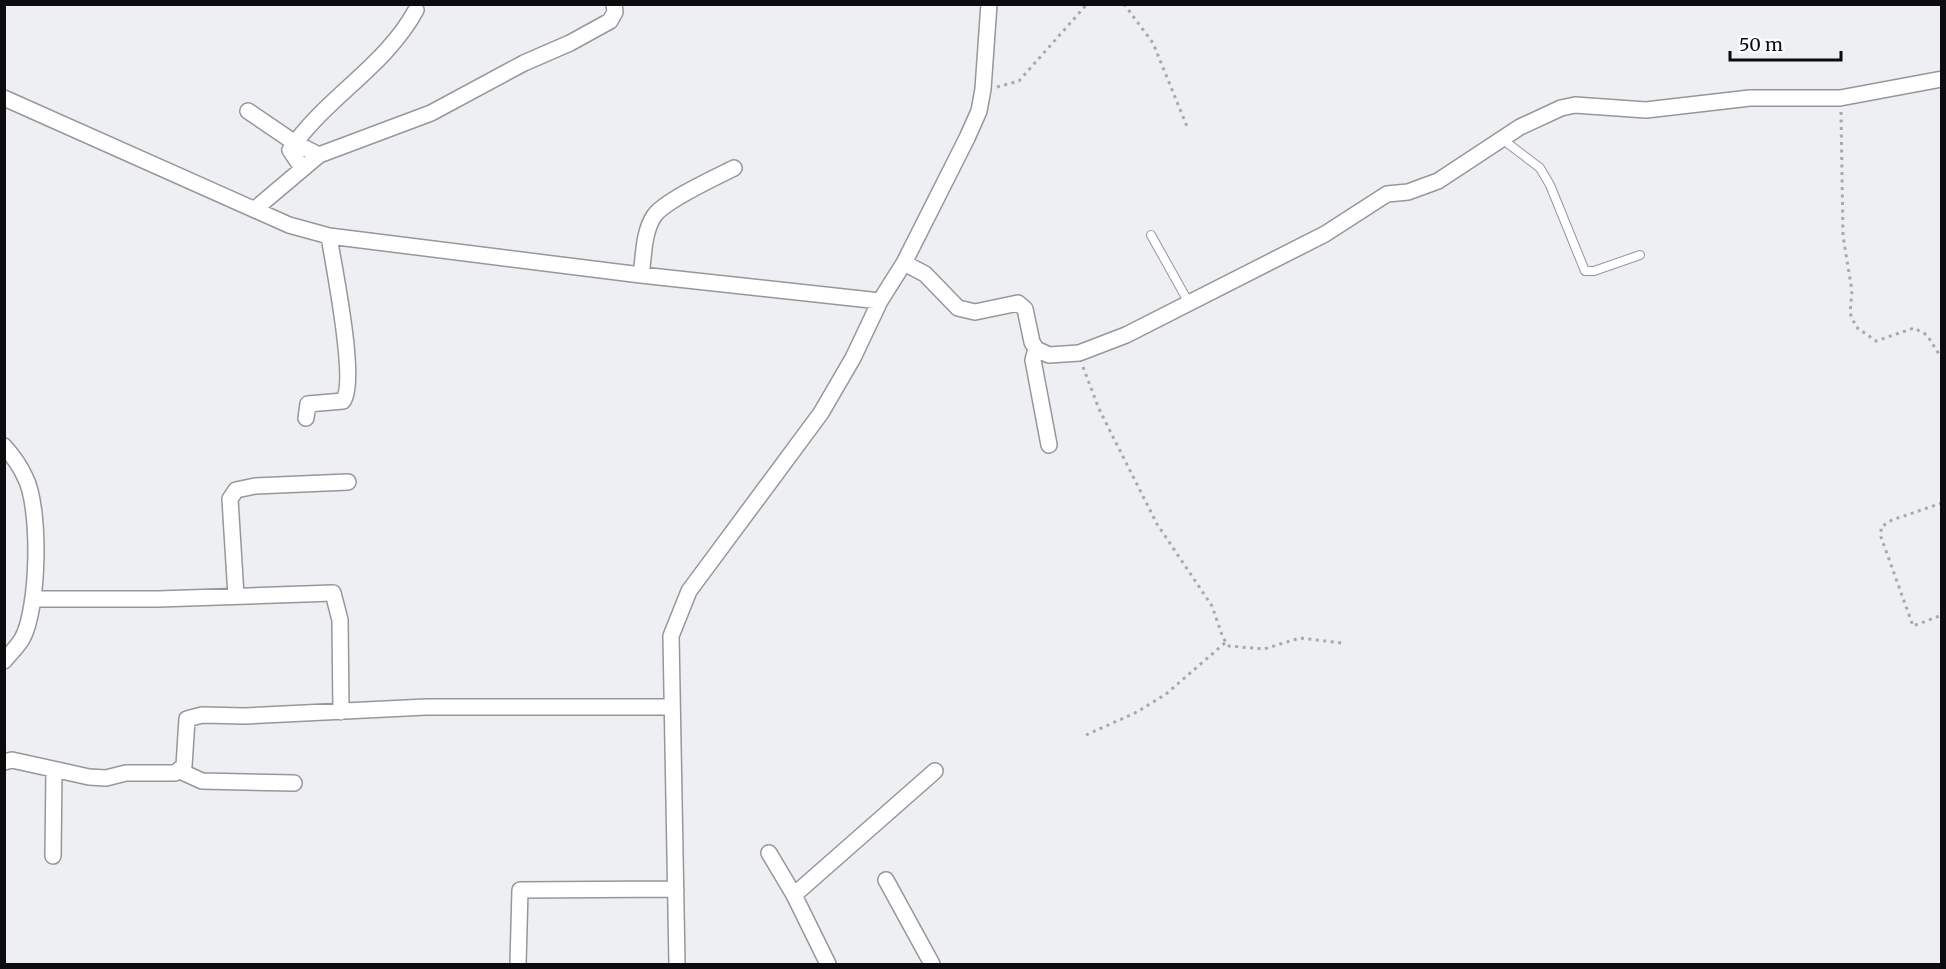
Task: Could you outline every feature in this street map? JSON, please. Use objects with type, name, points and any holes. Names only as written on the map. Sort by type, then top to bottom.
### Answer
[{"type":"street","points":[[255,209],[319,155],[431,113],[524,63],[570,43],[610,21],[615,12],[614,4]]},
{"type":"street","points":[[677,964],[671,636],[689,591],[821,413],[853,358],[880,301],[904,263],[975,120],[983,89],[989,4]]},
{"type":"street","points":[[302,168],[290,150],[295,143],[326,106],[394,46],[416,10]]},
{"type":"street","points":[[904,263],[925,274],[958,308],[975,312],[1012,303],[1022,305],[1036,349],[1049,355],[1079,353],[1126,335],[1325,234],[1387,194],[1408,192],[1438,181],[1540,116],[1575,105],[1646,110],[1750,99],[1840,98],[1941,79]]},
{"type":"street","points":[[4,98],[289,225],[329,236],[641,275],[880,301]]},
{"type":"street","points":[[248,111],[295,143],[319,155]]},
{"type":"street","points":[[641,275],[647,232],[655,214],[689,192],[734,168]]},
{"type":"street","points":[[306,418],[308,404],[343,401],[347,392],[346,340],[329,236]]},
{"type":"street","points":[[1036,349],[1033,360],[1049,445]]},
{"type":"street","points":[[4,446],[26,477],[31,495],[35,541],[35,599],[22,639],[4,661]]},
{"type":"street","points":[[236,596],[230,499],[236,490],[255,486],[348,482]]},
{"type":"street","points":[[35,599],[158,599],[333,593],[340,620],[340,712]]},
{"type":"street","points":[[180,771],[184,766],[189,717],[426,707],[671,707]]},
{"type":"street","points":[[4,762],[12,760],[54,770],[106,778],[126,773],[180,771],[202,781],[294,783]]},
{"type":"street","points":[[53,856],[54,770]]},
{"type":"street","points":[[794,895],[935,771]]},
{"type":"street","points":[[769,854],[794,895],[828,964]]},
{"type":"street","points":[[886,880],[932,964]]},
{"type":"street","points":[[518,964],[520,890],[675,889]]},
{"type":"lane","points":[[1502,139],[1540,168],[1585,271],[1594,271],[1640,255]]},
{"type":"lane","points":[[1151,235],[1189,303]]},
{"type":"path","points":[[983,89],[1012,85],[1019,81],[1087,4]]},
{"type":"path","points":[[1124,4],[1153,43],[1188,129]]},
{"type":"path","points":[[1840,98],[1843,236],[1852,291],[1850,313],[1856,327],[1876,341],[1914,327],[1927,335],[1941,359]]},
{"type":"path","points":[[1079,353],[1099,409],[1121,455],[1157,524],[1212,606],[1226,642],[1229,645],[1264,650],[1300,638],[1342,643]]},
{"type":"path","points":[[1941,503],[1892,520],[1881,527],[1881,537],[1913,626],[1941,615]]},
{"type":"path","points":[[1086,735],[1137,712],[1166,694],[1226,642]]}]
